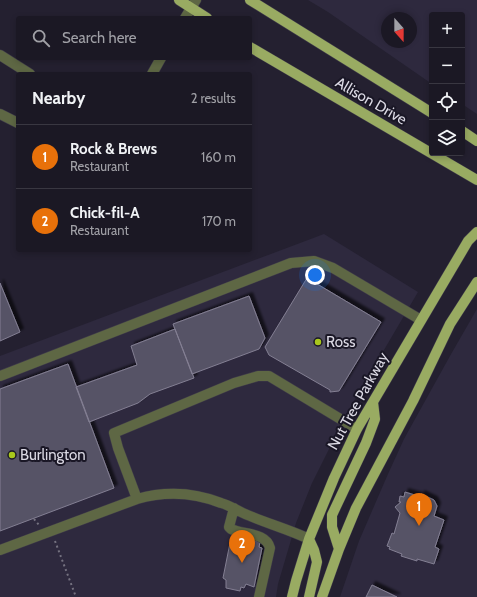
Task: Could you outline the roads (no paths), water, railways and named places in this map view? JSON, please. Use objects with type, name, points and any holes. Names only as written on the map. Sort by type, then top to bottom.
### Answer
[{"type":"main road","points":[[179,0],[194,4],[205,16]]},
{"type":"main road","name":"Allison Drive","points":[[250,0],[429,111]]},
{"type":"main road","name":"Allison Drive","points":[[252,48],[477,180]]},
{"type":"main road","points":[[465,133],[477,141]]},
{"type":"main road","name":"Nut Tree Parkway","points":[[292,597],[309,539],[334,478],[357,429],[468,241],[477,232]]},
{"type":"main road","points":[[322,597],[339,549],[356,508],[414,401],[450,324],[477,282]]},
{"type":"main road","points":[[339,549],[332,527],[332,515],[366,443],[375,419],[373,402]]},
{"type":"main road","points":[[309,539],[317,562],[309,597]]},
{"type":"street","points":[[186,16],[194,4]]},
{"type":"street","points":[[0,55],[27,72]]},
{"type":"street","points":[[153,72],[160,60]]},
{"type":"street","points":[[0,114],[16,121]]},
{"type":"street","points":[[0,376],[291,263],[314,261],[333,268],[421,320]]},
{"type":"street","points":[[137,499],[114,433],[234,383],[258,376],[269,376],[357,429]]},
{"type":"street","points":[[0,550],[137,499],[155,494],[180,493],[219,502],[242,513],[293,531],[309,539]]},
{"type":"street","points":[[234,508],[229,527],[231,529],[263,538],[269,544],[270,548],[259,597]]},
{"type":"place","name":"Ross","points":[[318,342]]},
{"type":"place","name":"Burlington","points":[[12,455]]},
{"type":"place","name":"Rock & Brews","points":[[419,526]]},
{"type":"place","name":"Chick-fil-A","points":[[242,563]]}]
